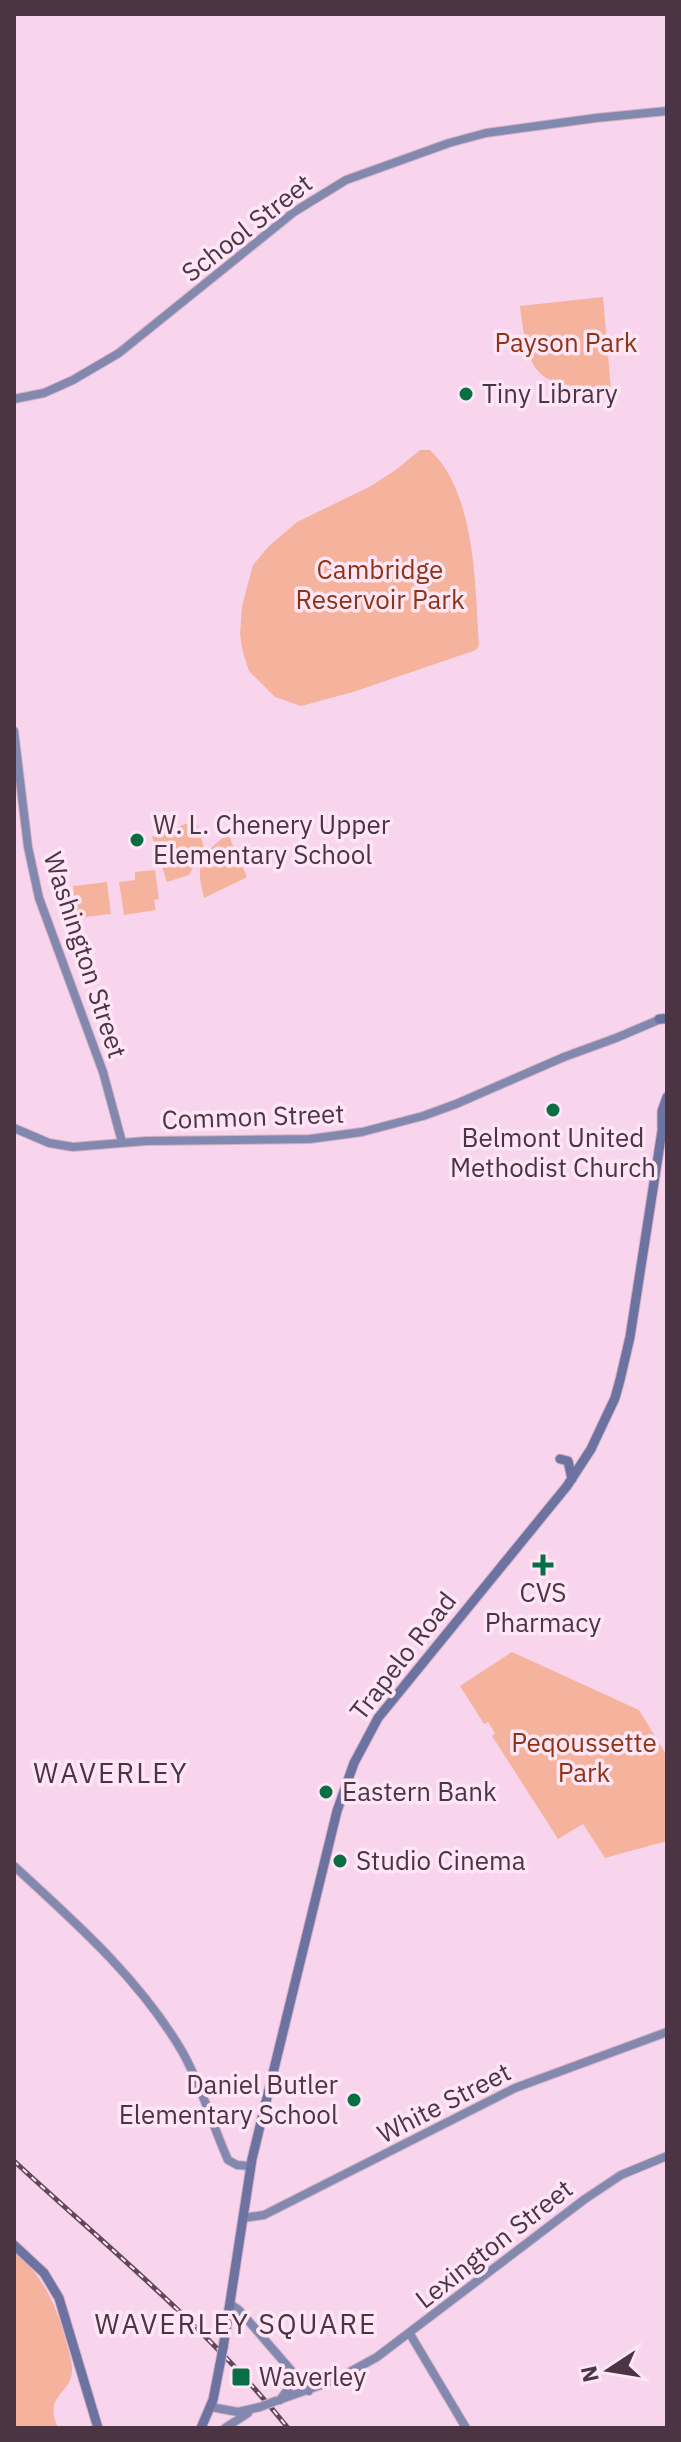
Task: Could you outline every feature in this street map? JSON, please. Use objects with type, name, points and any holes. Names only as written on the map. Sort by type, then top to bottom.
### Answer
[{"type":"main road","name":"Trapelo Road","points":[[201,2428],[211,2407],[223,2348],[250,2166],[340,1803],[359,1754],[378,1718],[572,1479],[603,1426],[623,1370],[630,1337],[662,1131],[661,1118],[667,1097]]},
{"type":"main road","name":"Trapelo Road","points":[[662,1131],[667,1121]]},
{"type":"main road","points":[[560,1459],[568,1461],[572,1479]]},
{"type":"main road","points":[[14,2245],[44,2273],[59,2298],[98,2428]]},
{"type":"street","name":"School Street","points":[[14,399],[44,393],[119,353],[294,212],[346,180],[421,152],[486,133],[667,111]]},
{"type":"street","name":"Washington Street","points":[[14,731],[28,847],[39,898],[103,1072],[122,1142]]},
{"type":"street","name":"Common Street","points":[[14,1128],[61,1146],[73,1147],[122,1142],[310,1139],[362,1132],[448,1107],[553,1061],[664,1018]]},
{"type":"street","points":[[14,1866],[74,1922],[148,2003],[171,2035],[201,2088],[228,2160],[237,2165],[250,2166]]},
{"type":"street","name":"White Street","points":[[243,2218],[264,2215],[515,2088],[667,2032]]},
{"type":"street","name":"Lexington Street","points":[[211,2407],[235,2412],[260,2407],[309,2391],[355,2370],[410,2334],[585,2199],[621,2175],[667,2156]]},
{"type":"street","points":[[230,2304],[239,2310],[309,2391]]},
{"type":"street","points":[[410,2334],[466,2428]]},
{"type":"street","points":[[276,2401],[292,2384],[288,2365]]},
{"type":"street","name":"Lexington Street","points":[[225,2428],[260,2407]]},
{"type":"green space","name":"Payson Park","points":[[603,297],[611,389],[566,385],[541,374],[527,350],[520,306]]},
{"type":"green space","name":"Cambridge Reservoir Park","points":[[420,450],[430,450],[445,468],[465,515],[474,569],[479,645],[476,650],[353,692],[301,706],[275,697],[249,671],[240,635],[242,606],[253,565],[269,546],[297,522],[371,486]]},
{"type":"green space","points":[[196,820],[204,848],[189,875],[167,882],[152,837]]},
{"type":"green space","points":[[228,834],[247,877],[204,898],[200,877],[202,861],[211,848]]},
{"type":"green space","points":[[155,870],[159,899],[154,900],[156,910],[124,915],[119,882],[135,880],[135,872]]},
{"type":"green space","points":[[107,882],[111,914],[77,918],[73,886]]},
{"type":"green space","name":"Peqoussette Park","points":[[512,1652],[639,1710],[667,1756],[667,1841],[605,1858],[583,1824],[558,1839],[492,1736],[495,1733],[488,1722],[484,1724],[460,1686]]},
{"type":"green space","points":[[14,2250],[47,2291],[70,2356],[70,2380],[55,2402],[54,2417],[58,2428],[14,2426]]},
{"type":"railway","points":[[14,2161],[191,2323],[288,2428]]},
{"type":"place","name":"Tiny Library","points":[[466,394]]},
{"type":"place","name":"W. L. Chenery Upper Elementary School","points":[[137,840]]},
{"type":"place","name":"Belmont United Methodist Church","points":[[553,1110]]},
{"type":"place","name":"CVS Pharmacy","points":[[543,1565]]},
{"type":"place","name":"Eastern Bank","points":[[326,1792]]},
{"type":"place","name":"Studio Cinema","points":[[340,1861]]},
{"type":"place","name":"Daniel Butler Elementary School","points":[[354,2100]]},
{"type":"place","name":"Waverley","points":[[241,2377]]},
{"type":"district","name":"WAVERLEY","points":[[111,1773]]},
{"type":"district","name":"WAVERLEY SQUARE","points":[[236,2324]]}]
